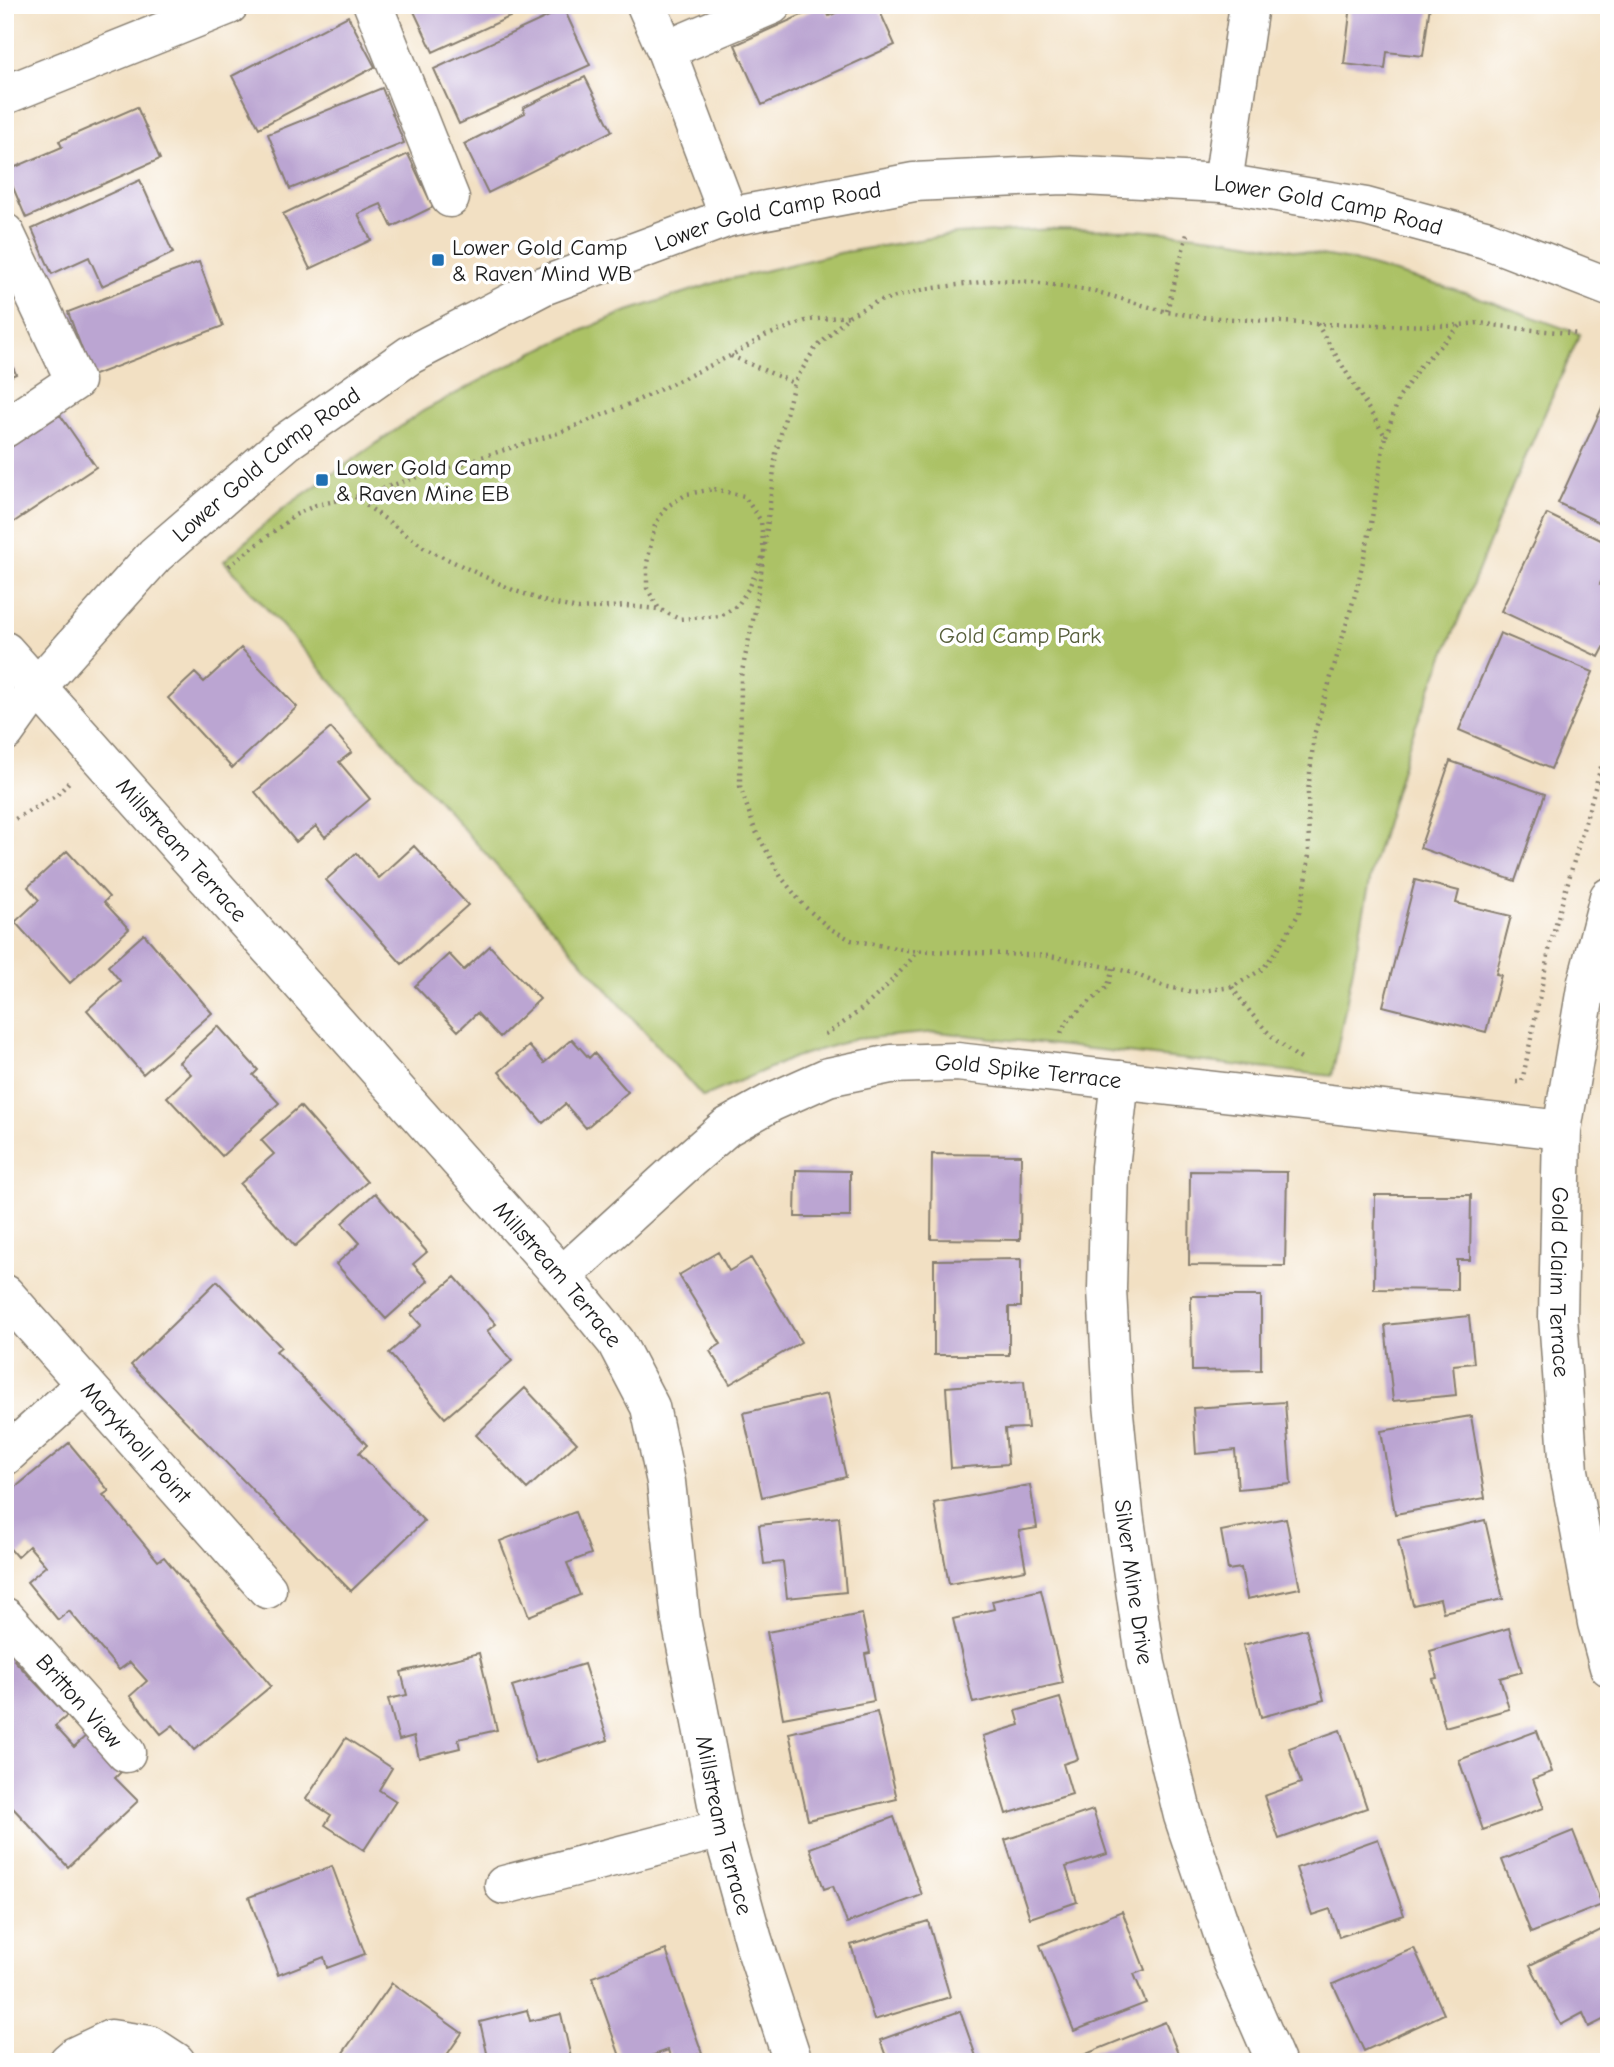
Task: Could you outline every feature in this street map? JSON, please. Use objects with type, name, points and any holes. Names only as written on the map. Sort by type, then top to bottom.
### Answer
[{"type":"street","points":[[5,94],[229,5]]},
{"type":"street","points":[[373,5],[450,198]]},
{"type":"street","points":[[646,5],[666,50],[729,217]]},
{"type":"street","points":[[666,50],[772,5]]},
{"type":"street","points":[[1223,183],[1249,5]]},
{"type":"street","name":"Lower Gold Camp Road","points":[[5,732],[37,687],[155,555],[286,442],[410,355],[543,286],[729,217],[914,182],[1062,175],[1223,183],[1366,207],[1485,239],[1609,287]]},
{"type":"street","points":[[5,233],[75,381],[5,428]]},
{"type":"street","name":"Millstream Terrace","points":[[5,650],[562,1276],[616,1342],[650,1407],[666,1482],[681,1620],[722,1829],[753,1940],[793,2062]]},
{"type":"street","name":"Gold Claim Terrace","points":[[1609,897],[1587,982],[1562,1130],[1558,1317],[1569,1471],[1597,1623],[1609,1667]]},
{"type":"street","name":"Gold Spike Terrace","points":[[562,1276],[727,1127],[772,1102],[828,1077],[891,1064],[957,1062],[1562,1130]]},
{"type":"street","name":"Silver Mine Drive","points":[[1120,1080],[1110,1167],[1107,1289],[1113,1404],[1124,1513],[1146,1664],[1183,1816],[1232,1961],[1276,2062]]},
{"type":"street","name":"Maryknoll Point","points":[[5,1294],[267,1589]]},
{"type":"street","points":[[5,1456],[85,1384]]},
{"type":"street","name":"Britton View","points":[[5,1617],[125,1753]]},
{"type":"street","points":[[504,1885],[722,1829]]},
{"type":"street","points":[[68,2062],[110,2039],[150,2045],[176,2062]]},
{"type":"path","points":[[1167,312],[1187,234]]},
{"type":"path","points":[[1461,325],[1420,366],[1399,398],[1385,436],[1360,577],[1314,736],[1308,792],[1309,853],[1299,913],[1264,969],[1232,987],[1193,992],[1163,986],[1133,973],[1050,956],[906,950],[851,940],[828,928],[804,906],[781,877],[755,830],[740,786],[740,676],[755,611],[776,453],[794,383],[814,350],[850,316],[876,302],[926,289],[997,280],[1094,291],[1167,312],[1201,317],[1317,324],[1479,323],[1523,330],[1580,334]]},
{"type":"path","points":[[229,566],[295,515],[316,506],[355,497],[558,433],[634,402],[730,356],[765,336],[808,320],[850,316]]},
{"type":"path","points":[[1317,324],[1385,436]]},
{"type":"path","points":[[730,356],[794,383]]},
{"type":"path","points":[[355,497],[426,549],[513,590],[547,602],[578,608],[625,606],[659,609],[679,619],[721,616],[738,605],[750,586],[764,553],[761,521],[744,496],[714,489],[687,494],[666,506],[655,525],[646,563],[647,588],[659,609]]},
{"type":"path","points":[[1061,1033],[1066,1022],[1108,986],[1113,968]]},
{"type":"path","points":[[1232,987],[1252,1016],[1275,1039],[1307,1063]]},
{"type":"green space","name":"Gold Camp Park","points":[[1055,229],[1187,234],[1350,260],[1469,294],[1580,334],[1509,494],[1411,738],[1373,865],[1332,1076],[938,1032],[856,1039],[795,1057],[703,1097],[224,561],[281,510],[423,411],[534,352],[622,313],[718,282],[839,253],[956,234]]},
{"type":"building","points":[[411,5],[536,5],[433,52]]},
{"type":"building","points":[[824,5],[829,16],[853,5],[877,5],[895,45],[762,105],[735,45]]},
{"type":"building","points":[[1351,5],[1430,5],[1423,56],[1387,52],[1385,69],[1344,64]]},
{"type":"building","points":[[564,9],[590,65],[459,124],[434,69]]},
{"type":"building","points":[[348,16],[375,67],[259,128],[232,76]]},
{"type":"building","points":[[585,77],[612,131],[488,193],[464,144],[525,113],[523,108]]},
{"type":"building","points":[[382,88],[404,143],[290,189],[268,134]]},
{"type":"building","points":[[137,107],[160,159],[26,218],[6,171],[62,147],[59,141]]},
{"type":"building","points":[[408,154],[433,207],[392,227],[381,204],[358,214],[371,240],[310,269],[283,214]]},
{"type":"building","points":[[140,180],[173,253],[102,286],[89,257],[52,274],[32,229]]},
{"type":"building","points":[[199,262],[223,326],[92,376],[68,312]]},
{"type":"building","points":[[5,350],[16,374],[5,379]]},
{"type":"building","points":[[1605,401],[1609,403],[1609,527],[1558,503]]},
{"type":"building","points":[[60,415],[96,467],[5,528],[5,451]]},
{"type":"building","points":[[1547,514],[1609,544],[1609,566],[1600,584],[1609,588],[1609,638],[1599,657],[1501,611]]},
{"type":"building","points":[[1500,633],[1593,672],[1551,769],[1459,730]]},
{"type":"building","points":[[241,648],[297,707],[232,768],[168,698],[195,673],[204,682]]},
{"type":"building","points":[[331,728],[352,752],[339,762],[370,799],[325,837],[316,826],[296,842],[255,792]]},
{"type":"building","points":[[1450,761],[1545,794],[1515,881],[1420,848]]},
{"type":"building","points":[[414,846],[468,905],[402,964],[326,880],[356,853],[379,878]]},
{"type":"building","points":[[67,851],[109,897],[104,902],[129,929],[70,983],[15,922],[39,900],[28,887]]},
{"type":"building","points":[[1415,880],[1459,891],[1456,903],[1511,916],[1496,974],[1501,975],[1486,1032],[1383,1006]]},
{"type":"building","points":[[144,934],[212,1013],[143,1074],[87,1010],[120,981],[108,966]]},
{"type":"building","points":[[490,946],[540,999],[500,1037],[477,1013],[458,1031],[415,986],[449,954],[464,970]]},
{"type":"building","points":[[218,1026],[258,1070],[253,1075],[279,1103],[222,1156],[167,1097],[191,1074],[179,1062]]},
{"type":"building","points":[[572,1039],[589,1058],[594,1053],[628,1092],[586,1128],[565,1104],[543,1123],[499,1072],[529,1046],[544,1063]]},
{"type":"building","points":[[300,1106],[367,1182],[295,1246],[240,1184],[274,1154],[261,1140]]},
{"type":"building","points":[[932,1154],[1021,1155],[1020,1240],[931,1239]]},
{"type":"building","points":[[796,1170],[850,1171],[850,1217],[795,1217]]},
{"type":"building","points":[[1190,1171],[1287,1172],[1285,1266],[1189,1265]]},
{"type":"building","points":[[375,1193],[427,1252],[413,1264],[428,1281],[386,1319],[336,1264],[360,1243],[342,1223]]},
{"type":"building","points":[[1375,1195],[1471,1195],[1470,1260],[1457,1260],[1457,1290],[1374,1289]]},
{"type":"building","points":[[718,1252],[729,1271],[751,1258],[801,1342],[730,1384],[710,1351],[721,1344],[679,1275]]},
{"type":"building","points":[[1021,1259],[1021,1307],[1009,1307],[1009,1355],[934,1355],[934,1260]]},
{"type":"building","points":[[455,1277],[496,1324],[487,1331],[512,1361],[445,1418],[389,1353],[421,1325],[411,1314]]},
{"type":"building","points":[[217,1281],[281,1347],[276,1351],[367,1445],[359,1453],[424,1521],[351,1591],[131,1365]]},
{"type":"building","points":[[1191,1296],[1261,1296],[1261,1370],[1192,1371]]},
{"type":"building","points":[[1469,1316],[1474,1363],[1453,1365],[1456,1395],[1393,1401],[1385,1325]]},
{"type":"building","points":[[1024,1381],[1028,1428],[1005,1429],[1008,1464],[951,1468],[946,1387]]},
{"type":"building","points":[[525,1388],[577,1443],[527,1489],[476,1435]]},
{"type":"building","points":[[827,1394],[846,1477],[762,1497],[743,1413]]},
{"type":"building","points":[[1285,1402],[1291,1484],[1238,1489],[1235,1450],[1196,1454],[1193,1408]]},
{"type":"building","points":[[1471,1416],[1485,1498],[1395,1514],[1381,1431]]},
{"type":"building","points":[[69,1443],[109,1491],[103,1495],[158,1561],[164,1557],[271,1686],[194,1750],[173,1725],[161,1734],[130,1696],[147,1681],[130,1662],[119,1670],[69,1611],[58,1620],[27,1582],[46,1566],[29,1546],[17,1557],[5,1543],[5,1496]]},
{"type":"building","points":[[1030,1485],[1037,1528],[1019,1531],[1026,1570],[949,1584],[934,1503]]},
{"type":"building","points":[[575,1512],[591,1554],[567,1563],[580,1595],[529,1616],[500,1541]]},
{"type":"building","points":[[839,1517],[846,1592],[787,1598],[783,1562],[764,1564],[759,1525]]},
{"type":"building","points":[[1286,1518],[1300,1588],[1247,1599],[1241,1568],[1228,1570],[1221,1531]]},
{"type":"building","points":[[1485,1520],[1503,1599],[1443,1612],[1440,1599],[1413,1605],[1398,1540]]},
{"type":"building","points":[[1041,1590],[1063,1683],[973,1703],[953,1619],[994,1609],[992,1601]]},
{"type":"building","points":[[862,1614],[870,1653],[865,1654],[874,1701],[783,1718],[767,1632]]},
{"type":"building","points":[[1509,1628],[1522,1672],[1500,1678],[1509,1709],[1445,1727],[1432,1679],[1437,1678],[1430,1651]]},
{"type":"building","points":[[1306,1629],[1324,1700],[1261,1717],[1243,1645]]},
{"type":"building","points":[[5,1632],[24,1651],[14,1660],[67,1716],[55,1726],[74,1747],[92,1730],[126,1767],[115,1778],[138,1801],[68,1867],[12,1807],[5,1813]]},
{"type":"building","points":[[479,1653],[497,1730],[458,1739],[460,1748],[419,1758],[414,1736],[399,1740],[388,1699],[407,1695],[401,1672]]},
{"type":"building","points":[[584,1664],[608,1740],[536,1763],[512,1686]]},
{"type":"building","points":[[1060,1698],[1078,1759],[1063,1764],[1072,1794],[1006,1814],[983,1736],[1020,1725],[1016,1711]]},
{"type":"building","points":[[877,1712],[897,1799],[808,1820],[789,1733]]},
{"type":"building","points":[[1340,1730],[1367,1808],[1279,1839],[1264,1796],[1301,1783],[1289,1748]]},
{"type":"building","points":[[1537,1731],[1552,1772],[1533,1779],[1544,1808],[1483,1830],[1459,1760]]},
{"type":"building","points":[[346,1738],[392,1768],[379,1790],[396,1801],[364,1850],[325,1825],[331,1815],[306,1799]]},
{"type":"building","points":[[1093,1810],[1107,1854],[1066,1867],[1077,1902],[1030,1918],[1005,1840]]},
{"type":"building","points":[[894,1817],[922,1895],[847,1923],[833,1886],[824,1889],[810,1848]]},
{"type":"building","points":[[1573,1831],[1602,1905],[1531,1933],[1502,1860]]},
{"type":"building","points":[[1378,1839],[1404,1915],[1339,1937],[1330,1909],[1312,1915],[1296,1868]]},
{"type":"building","points":[[332,1866],[365,1954],[327,1968],[324,1957],[278,1975],[249,1897]]},
{"type":"building","points":[[1122,1911],[1145,1970],[1134,1974],[1146,2003],[1074,2031],[1040,1945]]},
{"type":"building","points":[[928,1921],[950,1997],[874,2020],[851,1945]]},
{"type":"building","points":[[1609,1926],[1609,2017],[1589,2027],[1583,2013],[1561,2025],[1530,1965]]},
{"type":"building","points":[[1414,1948],[1444,2014],[1364,2051],[1333,1984]]},
{"type":"building","points":[[666,1950],[702,2053],[672,2062],[668,2050],[634,2062],[622,2062],[592,1977]]},
{"type":"building","points":[[392,1983],[462,2033],[442,2062],[348,2062],[340,2057]]},
{"type":"building","points":[[527,2010],[530,2021],[561,2014],[572,2062],[489,2062],[480,2022]]},
{"type":"building","points":[[960,2011],[978,2062],[888,2062],[880,2040]]},
{"type":"building","points":[[1165,2022],[1181,2060],[1083,2062],[1081,2056]]},
{"type":"place","name":"Lower Gold Camp & Raven Mind WB","points":[[438,260]]},
{"type":"place","name":"Lower Gold Camp & Raven Mine EB","points":[[322,480]]}]
